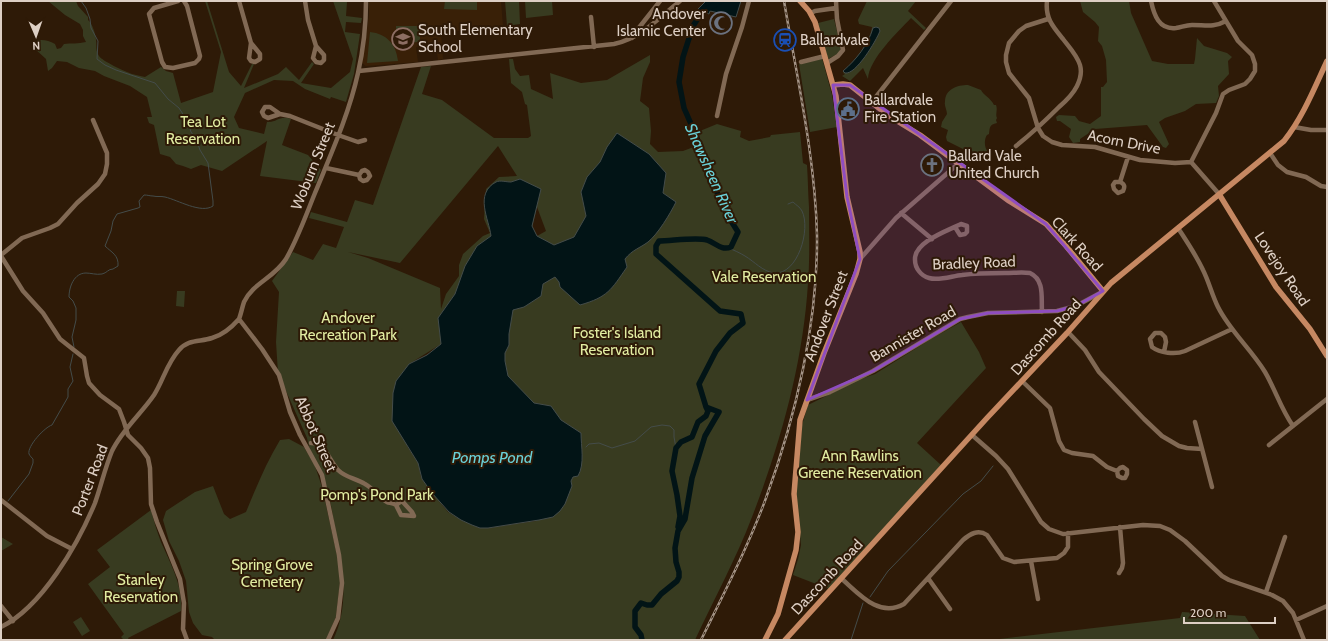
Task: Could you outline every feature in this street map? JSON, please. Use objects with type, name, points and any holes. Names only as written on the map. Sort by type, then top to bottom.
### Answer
[{"type":"main road","name":"Andover Street","points":[[765,640],[778,614],[797,545],[798,532],[794,494],[800,420],[860,259],[860,252],[847,197],[838,108],[834,85],[815,22],[811,14],[800,1]]},
{"type":"main road","name":"Dascomb Road","points":[[787,640],[1111,283],[1284,141],[1294,127],[1327,61]]},
{"type":"main road","name":"Clark Road","points":[[834,85],[850,85],[891,118],[920,135],[1009,201],[1046,224],[1103,292]]},
{"type":"main road","name":"Lovejoy Road","points":[[1219,194],[1278,291],[1310,329],[1327,356]]},
{"type":"street","points":[[178,1],[154,8],[149,14],[162,62],[166,67],[171,68],[195,63],[199,60],[200,56],[187,6],[184,1]]},
{"type":"street","points":[[239,1],[251,43]]},
{"type":"street","points":[[305,1],[308,20],[316,46]]},
{"type":"street","name":"Woburn Street","points":[[239,319],[244,301],[250,293],[272,275],[286,258],[297,238],[326,168],[346,115],[359,71],[366,1]]},
{"type":"street","points":[[632,38],[660,1]]},
{"type":"street","points":[[359,71],[614,44],[632,38],[649,27],[680,1]]},
{"type":"street","points":[[717,116],[726,74],[749,1]]},
{"type":"street","points":[[827,63],[838,56],[843,50],[837,19],[836,1]]},
{"type":"street","points":[[872,102],[950,1]]},
{"type":"street","points":[[1016,146],[1038,128],[1072,94],[1077,86],[1081,73],[1080,65],[1076,57],[1048,19],[1047,1]]},
{"type":"street","points":[[1152,1],[1157,19],[1161,24],[1169,28],[1190,25],[1211,26],[1218,25],[1226,21]]},
{"type":"street","points":[[1214,1],[1240,43],[1252,55],[1254,61],[1254,71],[1250,79],[1245,84],[1223,94],[1216,113],[1192,162],[1219,194]]},
{"type":"street","points":[[811,14],[815,11],[836,8]]},
{"type":"street","points":[[591,17],[594,47]]},
{"type":"street","name":"Acorn Drive","points":[[1048,19],[1026,26],[1018,31],[1011,39],[1006,55],[1009,73],[1029,98],[1038,128],[1047,139],[1057,144],[1068,146],[1089,146],[1142,160],[1169,163],[1192,162]]},
{"type":"street","points":[[801,62],[825,56]]},
{"type":"street","points":[[280,114],[290,116],[358,142],[365,140]]},
{"type":"street","points":[[93,120],[104,146],[107,158],[106,169],[101,180],[58,224],[24,237],[1,256],[22,291],[43,313],[60,339],[84,358],[89,383],[100,395],[119,409],[128,435],[141,448],[148,458],[150,468],[151,504],[180,580],[184,602],[183,629],[187,640]]},
{"type":"street","points":[[1294,127],[1311,130],[1327,130]]},
{"type":"street","points":[[1270,153],[1278,165],[1287,172],[1306,177],[1321,186],[1327,187]]},
{"type":"street","points":[[1120,182],[1128,157]]},
{"type":"street","points":[[860,259],[901,213],[947,175],[959,163]]},
{"type":"street","points":[[326,168],[359,175]]},
{"type":"street","name":"Bradley Road","points":[[901,213],[932,239]]},
{"type":"street","name":"Bradley Road","points":[[955,227],[920,246],[915,255],[915,263],[916,268],[924,276],[933,278],[973,274],[1030,274],[1036,277],[1040,283],[1042,312]]},
{"type":"street","points":[[1178,228],[1204,270],[1218,307],[1265,371],[1285,415],[1293,426]]},
{"type":"street","name":"Bannister Road","points":[[807,400],[830,392],[873,371],[960,320],[968,317],[988,313],[1057,311],[1076,306],[1103,292]]},
{"type":"street","name":"Porter Road","points":[[1,627],[13,621],[42,592],[72,549],[95,502],[117,442],[154,394],[179,350],[187,343],[210,339],[219,335],[239,319]]},
{"type":"street","name":"Abbot Street","points":[[239,319],[262,349],[279,375],[293,420],[317,465],[325,487],[339,555],[342,583],[338,618],[328,640]]},
{"type":"street","points":[[1164,352],[1182,353],[1232,328]]},
{"type":"street","points":[[1068,332],[1085,350],[1099,372],[1162,436],[1179,446],[1202,449]]},
{"type":"street","points":[[1022,382],[1050,408],[1059,441],[1064,450],[1072,453],[1093,456],[1107,467],[1117,471]]},
{"type":"street","points":[[1269,446],[1327,399]]},
{"type":"street","points":[[1195,422],[1212,487]]},
{"type":"street","points":[[972,435],[996,456],[1008,469],[1045,527],[1058,533],[1152,525],[1170,530],[1186,541],[1222,576],[1229,580],[1266,592],[1283,601],[1293,613],[1304,640]]},
{"type":"street","points":[[311,443],[319,444],[323,447],[332,464],[343,476],[370,486],[386,501],[396,504]]},
{"type":"street","points":[[1,500],[47,536],[72,549]]},
{"type":"street","points":[[1119,573],[1123,563],[1120,527]]},
{"type":"street","points":[[842,579],[870,603],[878,607],[899,607],[904,604],[968,535],[981,532],[986,535],[1006,560],[1014,562],[1051,559],[1061,556],[1068,547],[1068,533]]},
{"type":"street","points":[[1266,592],[1285,537]]},
{"type":"street","points":[[1031,561],[1038,599]]},
{"type":"street","points":[[928,578],[950,609]]},
{"type":"street","points":[[1,606],[13,621]]},
{"type":"street","points":[[1296,620],[1327,606]]},
{"type":"highlighted area","points":[[833,85],[850,85],[1046,224],[1103,291],[1076,306],[1057,311],[988,313],[960,319],[873,371],[807,400],[860,259],[847,197]]},
{"type":"shaded area","name":"South Elementary School","points":[[369,1],[501,1],[503,26],[441,33],[443,59],[438,60],[436,46],[416,47],[418,62],[366,66],[362,63],[369,15]]},
{"type":"green space","name":"Tea Lot Reservation","points":[[48,1],[76,1],[78,6],[88,17],[88,20],[94,29],[99,56],[109,63],[129,73],[145,77],[161,67],[166,71],[173,73],[181,103],[213,92],[221,52],[205,1],[207,1],[229,72],[241,86],[252,64],[254,64],[244,88],[278,74],[286,67],[299,80],[312,62],[314,64],[301,83],[331,88],[350,72],[353,59],[333,1],[347,2],[346,16],[362,18],[361,23],[346,22],[345,32],[360,34],[354,74],[346,102],[331,97],[330,99],[305,89],[293,81],[274,80],[245,93],[234,117],[239,128],[264,134],[267,122],[281,118],[291,119],[282,145],[308,155],[321,170],[316,183],[260,176],[267,141],[222,171],[201,165],[191,169],[176,164],[170,157],[160,154],[154,125],[149,123],[147,117],[152,117],[147,97],[130,86],[95,71],[79,68],[67,62],[57,61],[48,71],[46,59],[34,48],[34,41],[42,40],[50,42],[55,44],[57,49],[61,48],[64,44],[86,42],[80,24],[65,15]]},
{"type":"green space","points":[[445,1],[477,1],[477,10],[444,9]]},
{"type":"green space","points":[[505,1],[519,1],[520,24],[507,26]]},
{"type":"green space","points":[[525,1],[552,1],[553,15],[526,18]]},
{"type":"green space","points":[[867,1],[916,1],[908,11],[926,28],[924,30],[911,18],[878,55],[873,63],[868,79],[863,68],[850,81],[842,76],[845,74],[843,73],[861,52],[871,34],[872,27],[859,24],[858,20]]},
{"type":"green space","points":[[1080,1],[1129,1],[1131,13],[1152,61],[1168,64],[1194,64],[1197,38],[1204,46],[1227,53],[1232,57],[1228,61],[1229,74],[1218,86],[1219,96],[1216,103],[1196,104],[1185,111],[1165,118],[1159,122],[1169,144],[1166,148],[1163,147],[1147,125],[1095,129],[1080,139],[1080,142],[1073,143],[1069,137],[1071,129],[1060,121],[1057,121],[1056,117],[1059,115],[1075,116],[1079,121],[1090,124],[1101,116],[1101,87],[1103,87],[1107,82],[1106,60],[1102,46],[1098,41],[1099,27],[1083,12]]},
{"type":"green space","points":[[834,19],[841,48],[839,53],[828,59],[818,23]]},
{"type":"green space","points":[[396,26],[420,26],[420,42],[396,43]]},
{"type":"green space","points":[[370,32],[381,35],[390,41],[397,55],[398,61],[367,63]]},
{"type":"green space","points":[[650,55],[650,62],[643,78],[640,101],[649,108],[651,131],[650,144],[658,152],[683,151],[699,145],[695,133],[717,124],[741,131],[740,137],[749,141],[770,137],[771,135],[800,132],[803,163],[807,165],[809,207],[808,283],[801,343],[789,402],[763,489],[746,533],[695,640],[333,640],[342,613],[343,585],[340,557],[328,495],[307,438],[278,373],[276,342],[279,292],[272,281],[293,252],[313,260],[323,244],[336,248],[344,227],[309,218],[311,212],[347,222],[355,200],[373,205],[421,67],[431,66],[422,94],[442,100],[494,138],[528,138],[531,136],[527,105],[525,104],[522,92],[511,83],[509,59],[513,59],[515,69],[520,76],[529,75],[531,89],[553,99],[550,73],[581,83],[607,80]],"holes":[[[498,146],[517,176],[499,177],[486,189],[484,219],[490,233],[483,236],[463,254],[459,265],[459,276],[446,294],[441,309],[440,288],[368,258],[348,252],[400,263]],[[537,207],[546,231],[537,236],[532,227]],[[441,344],[536,521],[480,528],[461,520],[448,512],[432,493],[421,477],[418,463],[407,446],[409,364]]]},
{"type":"green space","points":[[822,58],[832,95],[837,127],[810,132],[799,64]]},
{"type":"green space","points":[[968,85],[981,90],[997,107],[997,123],[990,127],[989,134],[985,139],[985,146],[988,152],[978,160],[963,149],[947,141],[946,137],[948,130],[941,127],[947,114],[945,103],[947,94],[956,87]]},
{"type":"green space","points":[[177,291],[185,291],[184,307],[176,306]]},
{"type":"green space","name":"Ann Rawlins Greene Reservation","points":[[961,322],[979,352],[986,368],[917,443],[941,465],[829,589],[793,575],[801,545],[796,496],[802,425],[808,405],[858,380],[875,374]]},
{"type":"green space","name":"Spring Grove Cemetery","points":[[289,439],[304,447],[315,466],[322,487],[339,564],[340,582],[336,617],[326,640],[215,640],[212,637],[202,635],[193,623],[189,612],[186,581],[179,561],[169,541],[163,520],[166,511],[195,492],[213,486],[224,514],[230,519],[246,512],[257,485],[280,440]]},
{"type":"green space","name":"Stanley Reservation","points":[[151,510],[178,584],[181,611],[128,638],[129,640],[124,640],[121,637],[124,634],[88,584],[110,567],[97,550]]},
{"type":"green space","points":[[1,537],[13,544],[1,551]]},
{"type":"green space","points":[[1182,612],[1245,616],[1260,640],[991,640],[1180,618]]},
{"type":"green space","points":[[81,617],[90,631],[82,636],[73,622]]},
{"type":"water","points":[[706,1],[741,1],[736,17],[710,11],[709,14],[697,10]]},
{"type":"water","points":[[873,28],[879,28],[880,31],[870,49],[855,69],[845,73],[843,71],[861,52]]},
{"type":"water","name":"Pomps Pond","points":[[617,133],[649,154],[666,173],[663,193],[676,202],[664,224],[656,234],[648,242],[630,253],[625,259],[627,267],[608,292],[603,296],[580,305],[560,287],[559,282],[555,277],[543,284],[541,296],[524,307],[513,310],[509,334],[509,345],[505,353],[508,376],[534,403],[551,406],[561,420],[581,433],[581,466],[578,476],[573,477],[571,481],[572,486],[565,504],[553,517],[480,528],[461,520],[449,512],[422,479],[418,463],[392,421],[393,393],[396,381],[409,364],[427,355],[441,344],[438,318],[455,294],[465,266],[477,246],[491,236],[484,207],[484,200],[489,187],[498,181],[511,182],[520,179],[541,189],[532,226],[537,236],[554,245],[574,237],[586,216],[581,192],[587,177],[600,162],[607,147]]},
{"type":"waterway","points":[[74,347],[72,337],[76,320],[76,308],[73,301],[69,297],[71,285],[78,275],[86,273],[102,274],[118,266],[116,256],[105,246],[113,221],[117,214],[140,207],[139,201],[144,195],[165,197],[189,206],[202,208],[213,206],[208,163],[191,132],[188,122],[179,108],[168,99],[155,83],[116,70],[97,59],[98,41],[91,28],[90,19],[86,8],[81,1]]},
{"type":"waterway","name":"Shawsheen River","points":[[642,640],[641,635],[635,627],[635,611],[641,603],[652,605],[661,594],[677,581],[679,577],[675,548],[678,531],[685,519],[692,478],[705,436],[719,412],[706,407],[699,384],[716,351],[730,333],[743,323],[741,314],[720,311],[656,254],[656,246],[659,241],[702,239],[724,248],[731,247],[738,232],[726,213],[716,190],[684,108],[679,82],[683,57],[693,26],[702,12],[721,1]]},
{"type":"waterway","points":[[728,248],[749,258],[770,272],[782,272],[790,267],[800,250],[805,229],[802,211],[793,202],[788,204]]},
{"type":"waterway","points":[[8,501],[29,474],[33,463],[33,459],[29,454],[31,446],[41,433],[52,425],[68,397],[68,389],[73,381],[70,367],[73,354]]},
{"type":"waterway","name":"Shawsheen River","points":[[678,527],[680,516],[672,471],[676,448],[681,442],[692,437],[698,422],[706,416],[708,411],[706,407]]},
{"type":"waterway","points":[[586,447],[589,444],[599,443],[612,448],[635,441],[651,427],[662,425],[670,426],[674,430],[676,448]]},
{"type":"waterway","points":[[870,597],[888,571],[963,494],[981,481],[993,466]]},
{"type":"waterway","points":[[851,640],[863,603]]},
{"type":"railway","points":[[701,640],[751,534],[777,467],[796,402],[814,301],[817,235],[816,205],[805,117],[784,1]]},
{"type":"place","name":"Andover Islamic Center","points":[[721,23]]},
{"type":"place","name":"South Elementary School","points":[[403,39]]},
{"type":"place","name":"Ballardvale","points":[[785,40]]},
{"type":"place","name":"Ballardvale Fire Station","points":[[848,109]]},
{"type":"place","name":"Ballard Vale United Church","points":[[932,165]]},
{"type":"park label","name":"Vale Reservation","points":[[764,277]]},
{"type":"park label","name":"Andover Recreation Park","points":[[348,326]]},
{"type":"park label","name":"Foster's Island Reservation","points":[[617,342]]},
{"type":"park label","name":"Pomp's Pond Park","points":[[377,495]]}]
